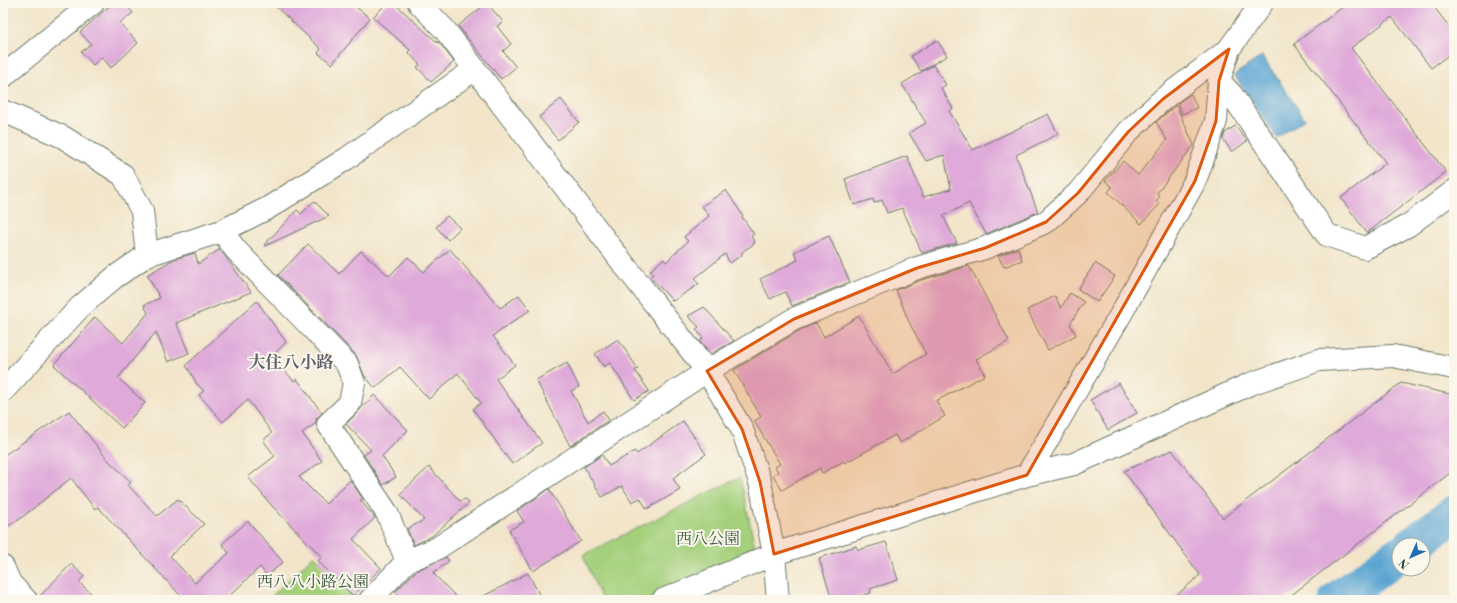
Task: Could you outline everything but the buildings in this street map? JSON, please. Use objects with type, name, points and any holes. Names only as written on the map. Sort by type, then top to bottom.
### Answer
[{"type":"street","points":[[3,77],[93,3]]},
{"type":"street","points":[[419,3],[445,30],[617,256],[708,371],[742,429],[760,482],[774,554],[778,600]]},
{"type":"street","points":[[1027,475],[1121,314],[1195,181],[1216,121],[1219,81],[1229,49],[1260,4]]},
{"type":"street","points":[[379,597],[407,561],[436,549],[708,371],[794,320],[917,268],[985,248],[1046,222],[1078,193],[1128,132],[1163,99],[1229,49]]},
{"type":"street","points":[[3,391],[80,307],[115,277],[147,254],[222,231],[268,208],[346,159],[475,69]]},
{"type":"street","points":[[1219,81],[1232,95],[1327,235],[1365,248],[1409,225],[1454,191]]},
{"type":"street","points":[[3,111],[63,137],[123,175],[142,212],[147,254]]},
{"type":"street","points":[[222,231],[235,249],[347,364],[354,383],[350,403],[328,424],[387,513],[407,561]]},
{"type":"street","points":[[663,600],[774,554],[1027,475],[1074,464],[1250,384],[1319,360],[1393,356],[1454,368]]},
{"type":"street","points":[[3,567],[10,583],[26,600]]},
{"type":"highlighted area","points":[[1229,49],[1219,81],[1216,121],[1195,181],[1027,475],[774,554],[760,482],[742,429],[707,371],[794,319],[917,268],[985,248],[1046,222],[1078,193],[1128,132],[1163,99]]},
{"type":"green space","name":"西八公園","points":[[740,477],[758,561],[663,600],[602,600],[583,555]]},
{"type":"green space","name":"西八八小路公園","points":[[314,555],[356,600],[275,600],[272,596]]},
{"type":"water","points":[[1262,56],[1305,119],[1277,138],[1234,75]]},
{"type":"waterway","points":[[1423,537],[1454,514]]},
{"type":"waterway","points":[[1337,600],[1391,560]]},
{"type":"district","name":"大住八小路","points":[[291,362]]}]
